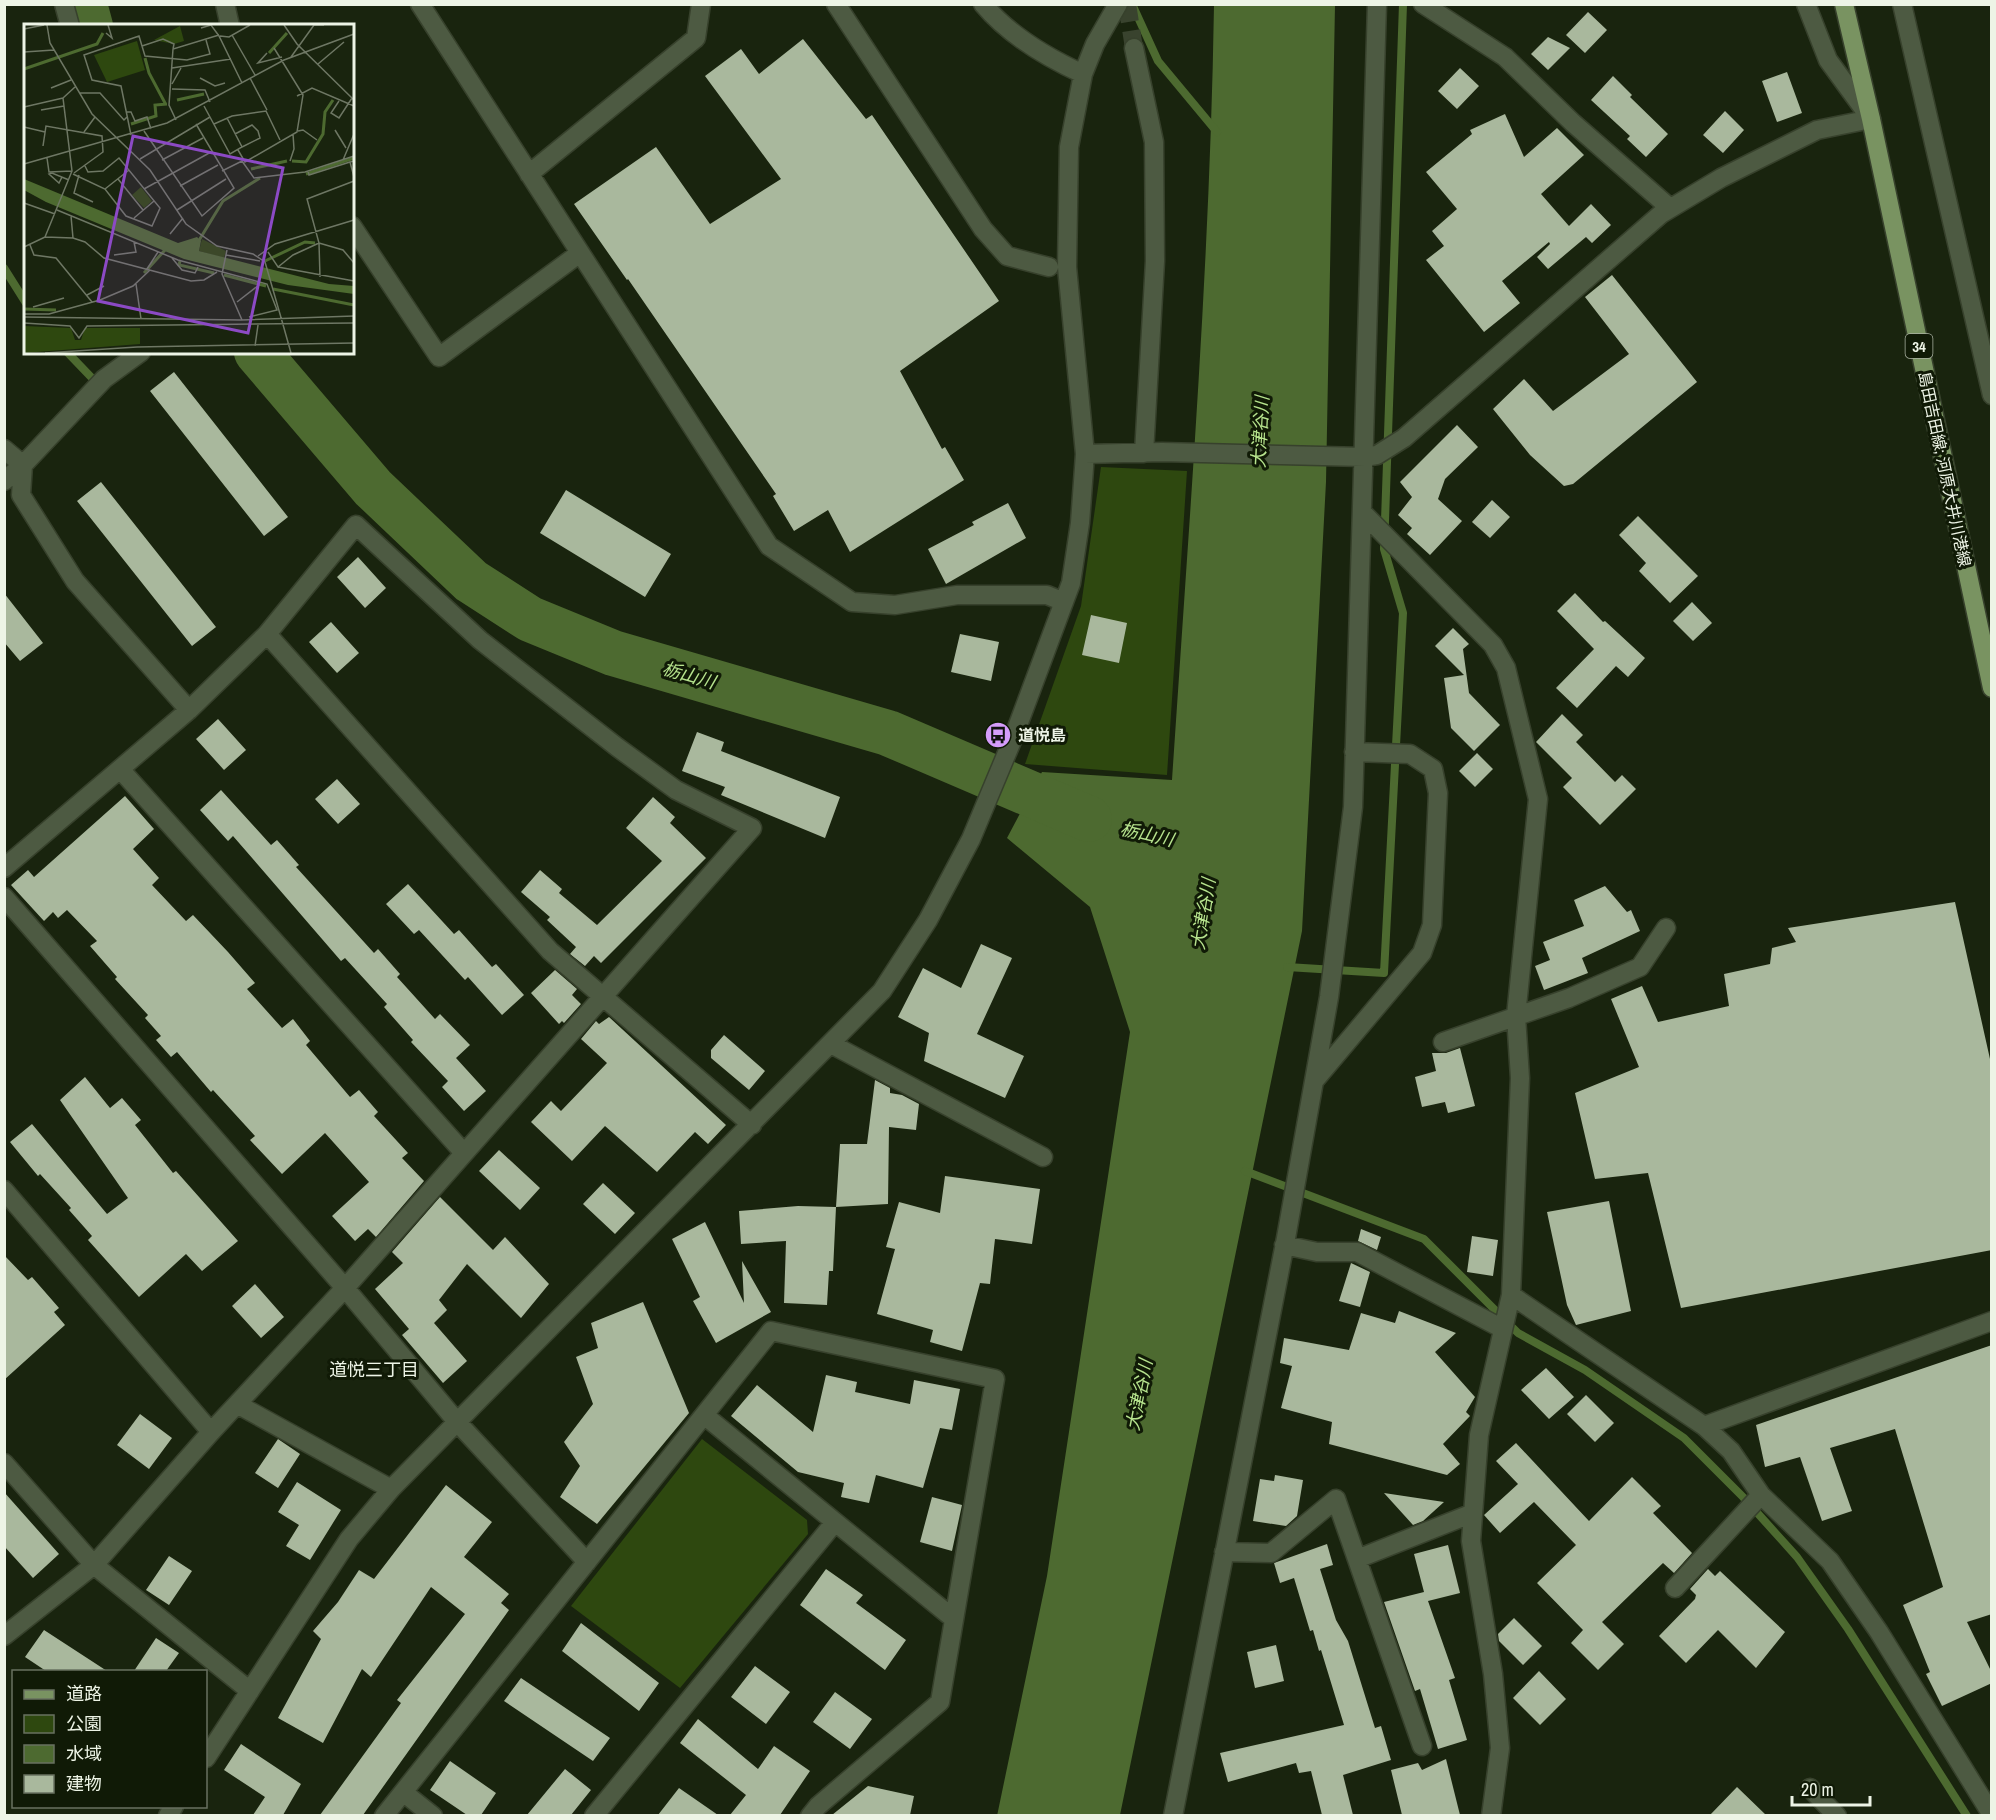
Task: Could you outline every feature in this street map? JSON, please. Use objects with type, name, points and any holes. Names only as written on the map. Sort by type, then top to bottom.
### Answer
[{"type":"main road","name":"島田吉田線; 河原大井川港線","points":[[1844,4],[1992,687]]},
{"type":"street","points":[[64,4],[69,24]]},
{"type":"street","points":[[225,4],[230,24]]},
{"type":"street","points":[[420,4],[769,546],[852,602],[895,605],[957,596],[1047,595],[1064,602]]},
{"type":"street","points":[[529,174],[696,38],[700,4]]},
{"type":"street","points":[[836,4],[983,229],[1007,256],[1049,267]]},
{"type":"street","points":[[983,4],[1008,28],[1048,56],[1083,74]]},
{"type":"street","points":[[207,1756],[350,1539],[391,1489],[882,991],[928,920],[971,839],[1012,741],[1071,583],[1080,523],[1085,454],[1067,267],[1069,147],[1083,74],[1095,44],[1118,4]]},
{"type":"street","points":[[1173,1815],[1284,1245],[1329,997],[1353,807],[1377,4]]},
{"type":"street","points":[[1423,4],[1505,57],[1574,123],[1670,208]]},
{"type":"street","points":[[1085,454],[1153,452],[1364,457],[1377,455],[1404,438],[1670,208],[1721,178],[1817,130],[1870,119],[1828,60],[1806,4]]},
{"type":"street","points":[[1902,4],[1992,395]]},
{"type":"street","points":[[1134,48],[1154,142],[1153,452]]},
{"type":"street","points":[[354,229],[439,357],[580,254]]},
{"type":"street","points":[[4,481],[23,465],[104,379],[138,354]]},
{"type":"street","points":[[4,449],[23,465]]},
{"type":"street","points":[[23,465],[21,495],[75,581],[189,710]]},
{"type":"street","points":[[1362,512],[1493,645],[1506,668],[1538,799],[1516,1016],[1520,1078],[1511,1295],[1479,1435],[1471,1541],[1493,1674],[1500,1749],[1491,1815]]},
{"type":"street","points":[[4,868],[189,710],[267,634],[356,525],[480,639],[617,747],[675,790],[752,828],[345,1288],[211,1432],[94,1565],[4,1636]]},
{"type":"street","points":[[267,634],[550,951],[752,1125]]},
{"type":"street","points":[[1314,1081],[1422,953],[1432,925],[1438,793],[1432,769],[1410,754],[1354,752]]},
{"type":"street","points":[[120,769],[464,1153]]},
{"type":"street","points":[[4,897],[345,1288],[458,1423],[587,1562]]},
{"type":"street","points":[[1443,1042],[1569,998],[1640,968],[1666,928]]},
{"type":"street","points":[[831,1044],[1043,1157]]},
{"type":"street","points":[[4,1190],[211,1432]]},
{"type":"street","points":[[1284,1245],[1317,1252],[1357,1252],[1503,1329]]},
{"type":"street","points":[[1511,1295],[1704,1426],[1731,1451],[1761,1495],[1830,1561],[1879,1632],[1992,1815]]},
{"type":"street","points":[[1704,1426],[1992,1321]]},
{"type":"street","points":[[384,1815],[771,1331],[995,1379],[940,1702],[810,1815]]},
{"type":"street","points":[[237,1404],[391,1489]]},
{"type":"street","points":[[704,1415],[954,1619]]},
{"type":"street","points":[[4,1463],[94,1565],[249,1691]]},
{"type":"street","points":[[1675,1588],[1761,1495]]},
{"type":"street","points":[[1224,1552],[1271,1552],[1336,1499],[1422,1746]]},
{"type":"street","points":[[1357,1559],[1473,1513]]},
{"type":"street","points":[[594,1815],[836,1522]]},
{"type":"street","points":[[1810,1788],[1837,1815]]},
{"type":"street","points":[[403,1791],[433,1815]]},
{"type":"green space","points":[[1101,467],[1187,471],[1167,775],[1025,764],[1081,606]]},
{"type":"green space","points":[[702,1439],[807,1520],[808,1534],[680,1688],[571,1606]]},
{"type":"water","name":"大津谷川","points":[[1214,5],[1335,5],[1326,482],[1302,931],[1120,1815],[997,1816],[1047,1576],[1130,1032],[1090,907],[1007,838],[1042,772],[1172,780],[1203,296]]},
{"type":"building","points":[[1588,12],[1607,30],[1585,53],[1566,35]]},
{"type":"building","points":[[1548,37],[1570,48],[1548,70],[1531,54]]},
{"type":"building","points":[[803,39],[866,119],[872,115],[999,301],[900,371],[942,449],[945,447],[964,480],[850,552],[828,510],[794,531],[773,496],[776,494],[574,204],[656,147],[710,224],[781,179],[705,76],[741,49],[759,74]]},
{"type":"building","points":[[1460,68],[1479,86],[1457,109],[1438,91]]},
{"type":"building","points":[[1787,72],[1802,113],[1777,122],[1762,81]]},
{"type":"building","points":[[1613,76],[1632,95],[1630,97],[1668,134],[1646,157],[1627,139],[1630,136],[1591,100]]},
{"type":"building","points":[[1725,111],[1744,130],[1723,153],[1703,135]]},
{"type":"building","points":[[1505,114],[1524,157],[1557,128],[1584,155],[1541,194],[1569,226],[1591,204],[1611,225],[1592,243],[1586,237],[1548,269],[1537,257],[1550,244],[1549,242],[1502,281],[1520,303],[1484,332],[1426,260],[1444,246],[1432,231],[1457,209],[1426,172],[1472,134],[1470,130]]},
{"type":"building","points":[[1612,275],[1697,382],[1573,484],[1564,486],[1530,455],[1493,409],[1524,379],[1553,411],[1629,354],[1585,297]]},
{"type":"building","points":[[174,372],[288,517],[264,536],[150,391]]},
{"type":"building","points":[[1457,425],[1478,447],[1445,479],[1438,499],[1462,521],[1430,555],[1407,534],[1412,528],[1398,515],[1412,497],[1400,482]]},
{"type":"building","points":[[101,482],[216,627],[192,646],[77,501]]},
{"type":"building","points":[[566,490],[671,554],[645,597],[540,533]]},
{"type":"building","points":[[1492,500],[1510,517],[1490,538],[1472,522]]},
{"type":"building","points":[[1008,503],[1026,538],[946,584],[928,549],[974,525],[972,522]]},
{"type":"building","points":[[1638,516],[1698,576],[1670,603],[1639,571],[1646,563],[1619,535]]},
{"type":"building","points":[[358,557],[386,588],[365,608],[337,577]]},
{"type":"building","points":[[4,593],[43,643],[20,661],[4,642]]},
{"type":"building","points":[[1575,593],[1603,622],[1605,621],[1645,658],[1628,677],[1616,666],[1577,708],[1556,688],[1594,649],[1557,611]]},
{"type":"building","points":[[1692,602],[1712,623],[1693,641],[1673,621]]},
{"type":"building","points":[[1091,615],[1127,623],[1119,663],[1082,655]]},
{"type":"building","points":[[331,622],[359,653],[337,673],[309,642]]},
{"type":"building","points":[[1453,628],[1469,644],[1463,649],[1469,693],[1500,725],[1474,751],[1451,728],[1444,678],[1464,675],[1435,646]]},
{"type":"building","points":[[960,634],[999,642],[991,681],[951,672]]},
{"type":"building","points":[[1562,714],[1583,735],[1576,742],[1615,782],[1622,775],[1636,789],[1600,825],[1563,787],[1572,778],[1536,742]]},
{"type":"building","points":[[218,719],[246,750],[224,770],[196,739]]},
{"type":"building","points":[[697,732],[724,742],[721,751],[840,797],[825,838],[721,795],[725,787],[682,771]]},
{"type":"building","points":[[1477,753],[1493,769],[1475,787],[1459,771]]},
{"type":"building","points":[[337,779],[360,804],[338,824],[315,799]]},
{"type":"building","points":[[221,790],[271,845],[277,840],[299,865],[296,867],[374,953],[378,949],[400,974],[397,977],[435,1019],[440,1014],[470,1045],[456,1058],[486,1091],[464,1111],[442,1087],[448,1081],[411,1042],[413,1040],[384,1007],[387,1004],[345,958],[341,961],[233,836],[228,841],[200,810]]},
{"type":"building","points":[[125,796],[154,829],[133,849],[159,878],[152,885],[186,921],[193,915],[228,952],[255,983],[247,989],[282,1028],[293,1019],[310,1041],[306,1045],[350,1097],[359,1090],[378,1112],[374,1116],[408,1153],[402,1158],[424,1181],[376,1237],[368,1229],[355,1241],[332,1216],[369,1182],[325,1133],[282,1174],[250,1140],[255,1136],[213,1090],[211,1092],[177,1052],[171,1057],[156,1040],[161,1036],[145,1018],[148,1015],[115,979],[117,977],[90,946],[97,941],[67,910],[58,918],[53,912],[44,921],[11,885],[28,870],[34,877]]},
{"type":"building","points":[[653,797],[675,817],[670,823],[706,858],[601,963],[594,956],[585,966],[570,954],[576,947],[547,920],[550,917],[521,892],[540,870],[562,889],[559,893],[597,925],[662,861],[626,828]]},
{"type":"building","points":[[408,884],[454,934],[459,930],[492,967],[496,964],[524,995],[502,1015],[468,977],[465,980],[419,930],[414,934],[386,904]]},
{"type":"building","points":[[1605,886],[1627,912],[1631,910],[1640,931],[1582,958],[1588,973],[1544,990],[1535,966],[1550,960],[1543,942],[1584,926],[1574,900]]},
{"type":"building","points":[[1955,902],[1992,1068],[1992,1250],[1681,1308],[1648,1173],[1595,1179],[1575,1093],[1639,1067],[1611,999],[1642,986],[1658,1022],[1729,1006],[1724,974],[1770,964],[1772,948],[1796,942],[1788,928]]},
{"type":"building","points":[[981,944],[1012,958],[977,1034],[1024,1056],[1005,1098],[924,1061],[929,1033],[898,1017],[923,968],[961,988]]},
{"type":"building","points":[[555,970],[577,989],[572,995],[581,1004],[564,1023],[562,1021],[559,1024],[531,993]]},
{"type":"building","points":[[609,1017],[726,1125],[708,1144],[695,1132],[657,1172],[605,1126],[572,1161],[531,1122],[551,1101],[561,1111],[607,1063],[581,1039],[596,1021],[599,1024]]},
{"type":"building","points":[[724,1035],[765,1071],[749,1090],[711,1058],[711,1050]]},
{"type":"building","points":[[1460,1048],[1475,1106],[1448,1113],[1445,1102],[1422,1107],[1415,1077],[1436,1071],[1432,1053],[1446,1053]]},
{"type":"building","points":[[85,1077],[110,1108],[122,1098],[141,1120],[135,1125],[173,1173],[176,1171],[238,1241],[202,1271],[186,1254],[139,1297],[88,1240],[92,1236],[69,1210],[71,1208],[40,1174],[38,1176],[10,1142],[32,1124],[107,1214],[128,1198],[60,1100]]},
{"type":"building","points":[[875,1080],[890,1088],[890,1093],[902,1095],[919,1104],[916,1130],[889,1127],[888,1204],[836,1207],[840,1144],[867,1144]]},
{"type":"building","points":[[499,1150],[540,1188],[520,1210],[479,1171]]},
{"type":"building","points":[[945,1176],[1040,1189],[1032,1244],[995,1239],[990,1284],[980,1283],[962,1351],[930,1342],[933,1330],[877,1314],[895,1249],[886,1247],[899,1202],[940,1213]]},
{"type":"building","points":[[603,1183],[635,1213],[615,1234],[583,1204]]},
{"type":"building","points":[[440,1197],[493,1250],[505,1237],[549,1284],[521,1318],[467,1264],[439,1300],[447,1310],[434,1323],[467,1361],[443,1383],[402,1335],[409,1329],[375,1289],[403,1263],[392,1252]]},
{"type":"building","points":[[1609,1201],[1631,1311],[1576,1325],[1567,1305],[1547,1212]]},
{"type":"building","points":[[798,1206],[836,1207],[833,1271],[829,1271],[827,1305],[784,1303],[786,1241],[741,1244],[739,1211]]},
{"type":"building","points":[[705,1222],[744,1303],[742,1261],[771,1312],[716,1343],[693,1301],[700,1297],[672,1239]]},
{"type":"building","points":[[1361,1229],[1381,1237],[1377,1250],[1358,1241]]},
{"type":"building","points":[[1472,1236],[1498,1240],[1493,1276],[1467,1272]]},
{"type":"building","points":[[4,1255],[28,1280],[32,1277],[59,1308],[54,1312],[65,1325],[4,1380]]},
{"type":"building","points":[[1351,1263],[1370,1272],[1360,1307],[1339,1301]]},
{"type":"building","points":[[255,1284],[284,1317],[261,1338],[232,1306]]},
{"type":"building","points":[[643,1302],[689,1413],[597,1524],[560,1497],[580,1466],[564,1442],[593,1404],[576,1357],[598,1348],[591,1323]]},
{"type":"building","points":[[1399,1311],[1456,1333],[1435,1352],[1475,1397],[1466,1412],[1470,1416],[1443,1444],[1460,1464],[1447,1475],[1329,1444],[1332,1422],[1281,1408],[1292,1366],[1280,1363],[1284,1338],[1349,1350],[1361,1313],[1395,1323]]},
{"type":"building","points":[[1992,1345],[1992,1614],[1967,1622],[1992,1673],[1992,1683],[1942,1706],[1926,1674],[1930,1672],[1903,1605],[1943,1587],[1895,1429],[1830,1448],[1852,1511],[1822,1521],[1800,1457],[1765,1467],[1756,1425]]},
{"type":"building","points":[[1546,1368],[1574,1397],[1549,1419],[1521,1390]]},
{"type":"building","points":[[826,1375],[857,1382],[855,1392],[910,1404],[914,1380],[960,1389],[952,1430],[940,1428],[923,1488],[876,1475],[869,1503],[841,1497],[844,1483],[798,1472],[731,1416],[757,1385],[813,1432]]},
{"type":"building","points":[[1586,1395],[1614,1423],[1595,1442],[1567,1414]]},
{"type":"building","points":[[140,1414],[172,1438],[149,1469],[117,1445]]},
{"type":"building","points":[[278,1439],[300,1454],[278,1488],[255,1473]]},
{"type":"building","points":[[1516,1443],[1589,1521],[1632,1477],[1661,1506],[1653,1513],[1692,1553],[1674,1573],[1663,1563],[1602,1622],[1624,1644],[1598,1670],[1571,1643],[1583,1630],[1537,1583],[1576,1545],[1534,1502],[1500,1533],[1484,1515],[1518,1484],[1496,1461]]},
{"type":"building","points":[[1275,1475],[1303,1480],[1297,1516],[1286,1526],[1253,1521],[1260,1479],[1274,1481]]},
{"type":"building","points":[[297,1482],[341,1510],[310,1560],[286,1546],[299,1525],[278,1512]]},
{"type":"building","points":[[446,1485],[492,1522],[464,1557],[509,1594],[501,1603],[509,1610],[363,1815],[320,1815],[401,1703],[397,1700],[465,1614],[431,1587],[371,1677],[362,1669],[323,1743],[278,1718],[321,1639],[313,1631],[338,1602],[359,1570],[374,1579]]},
{"type":"building","points":[[4,1492],[59,1554],[33,1578],[4,1546]]},
{"type":"building","points":[[1384,1493],[1444,1502],[1423,1521],[1413,1525]]},
{"type":"building","points":[[932,1497],[962,1505],[952,1551],[920,1542]]},
{"type":"building","points":[[1327,1544],[1333,1565],[1320,1569],[1336,1620],[1348,1641],[1375,1728],[1381,1726],[1391,1760],[1343,1775],[1353,1815],[1322,1815],[1311,1771],[1299,1773],[1296,1763],[1228,1782],[1220,1753],[1344,1725],[1321,1650],[1319,1651],[1313,1630],[1310,1631],[1294,1578],[1280,1583],[1274,1563]]},
{"type":"building","points":[[1448,1545],[1460,1593],[1428,1601],[1455,1678],[1449,1680],[1467,1740],[1438,1749],[1420,1689],[1415,1691],[1384,1602],[1424,1592],[1414,1554]]},
{"type":"building","points":[[169,1556],[192,1571],[169,1605],[146,1590]]},
{"type":"building","points":[[826,1569],[863,1595],[856,1603],[906,1640],[885,1670],[800,1605]]},
{"type":"building","points":[[1708,1569],[1715,1576],[1720,1571],[1785,1632],[1756,1668],[1718,1630],[1686,1663],[1659,1636],[1695,1599],[1696,1595],[1690,1589]]},
{"type":"building","points":[[1514,1618],[1542,1646],[1523,1665],[1499,1641],[1498,1634]]},
{"type":"building","points":[[581,1623],[659,1683],[639,1711],[562,1651]]},
{"type":"building","points":[[44,1630],[105,1670],[44,1670],[25,1657]]},
{"type":"building","points":[[156,1638],[179,1653],[167,1670],[135,1670]]},
{"type":"building","points":[[1276,1645],[1284,1681],[1255,1688],[1247,1652]]},
{"type":"building","points":[[755,1666],[790,1692],[766,1724],[731,1697]]},
{"type":"building","points":[[1539,1671],[1566,1699],[1540,1725],[1513,1698]]},
{"type":"building","points":[[521,1678],[610,1738],[593,1761],[504,1701]]},
{"type":"building","points":[[835,1692],[872,1719],[850,1749],[813,1722]]},
{"type":"building","points":[[698,1719],[758,1769],[774,1746],[810,1771],[780,1815],[730,1815],[746,1795],[680,1743]]},
{"type":"building","points":[[241,1744],[301,1784],[283,1815],[253,1815],[265,1797],[224,1770]]},
{"type":"building","points":[[1446,1759],[1460,1815],[1402,1815],[1391,1770],[1418,1763],[1422,1770]]},
{"type":"building","points":[[450,1761],[496,1793],[481,1815],[467,1815],[430,1790]]},
{"type":"building","points":[[565,1769],[591,1790],[571,1815],[527,1815]]},
{"type":"building","points":[[868,1786],[914,1796],[910,1815],[832,1815]]},
{"type":"building","points":[[1737,1787],[1766,1815],[1710,1815]]},
{"type":"building","points":[[679,1788],[718,1815],[658,1815]]},
{"type":"waterway","name":"栃山川","points":[[84,4],[89,24]]},
{"type":"waterway","points":[[1132,4],[1158,61],[1217,132]]},
{"type":"waterway","points":[[1287,967],[1384,973],[1403,613],[1384,549],[1403,4]]},
{"type":"waterway","points":[[4,268],[24,300]]},
{"type":"waterway","points":[[69,354],[91,377]]},
{"type":"waterway","name":"栃山川","points":[[259,354],[373,488],[471,581],[530,619],[613,653],[888,733],[1089,819]]},
{"type":"waterway","points":[[1245,1171],[1424,1239],[1518,1333],[1585,1370],[1684,1438],[1743,1497],[1797,1557],[1848,1629],[1967,1816]]},
{"type":"tunnel","points":[[1127,4],[1134,48]]},
{"type":"place","name":"道悦島","points":[[998,735]]},
{"type":"district","name":"道悦三丁目","points":[[374,1369]]}]
